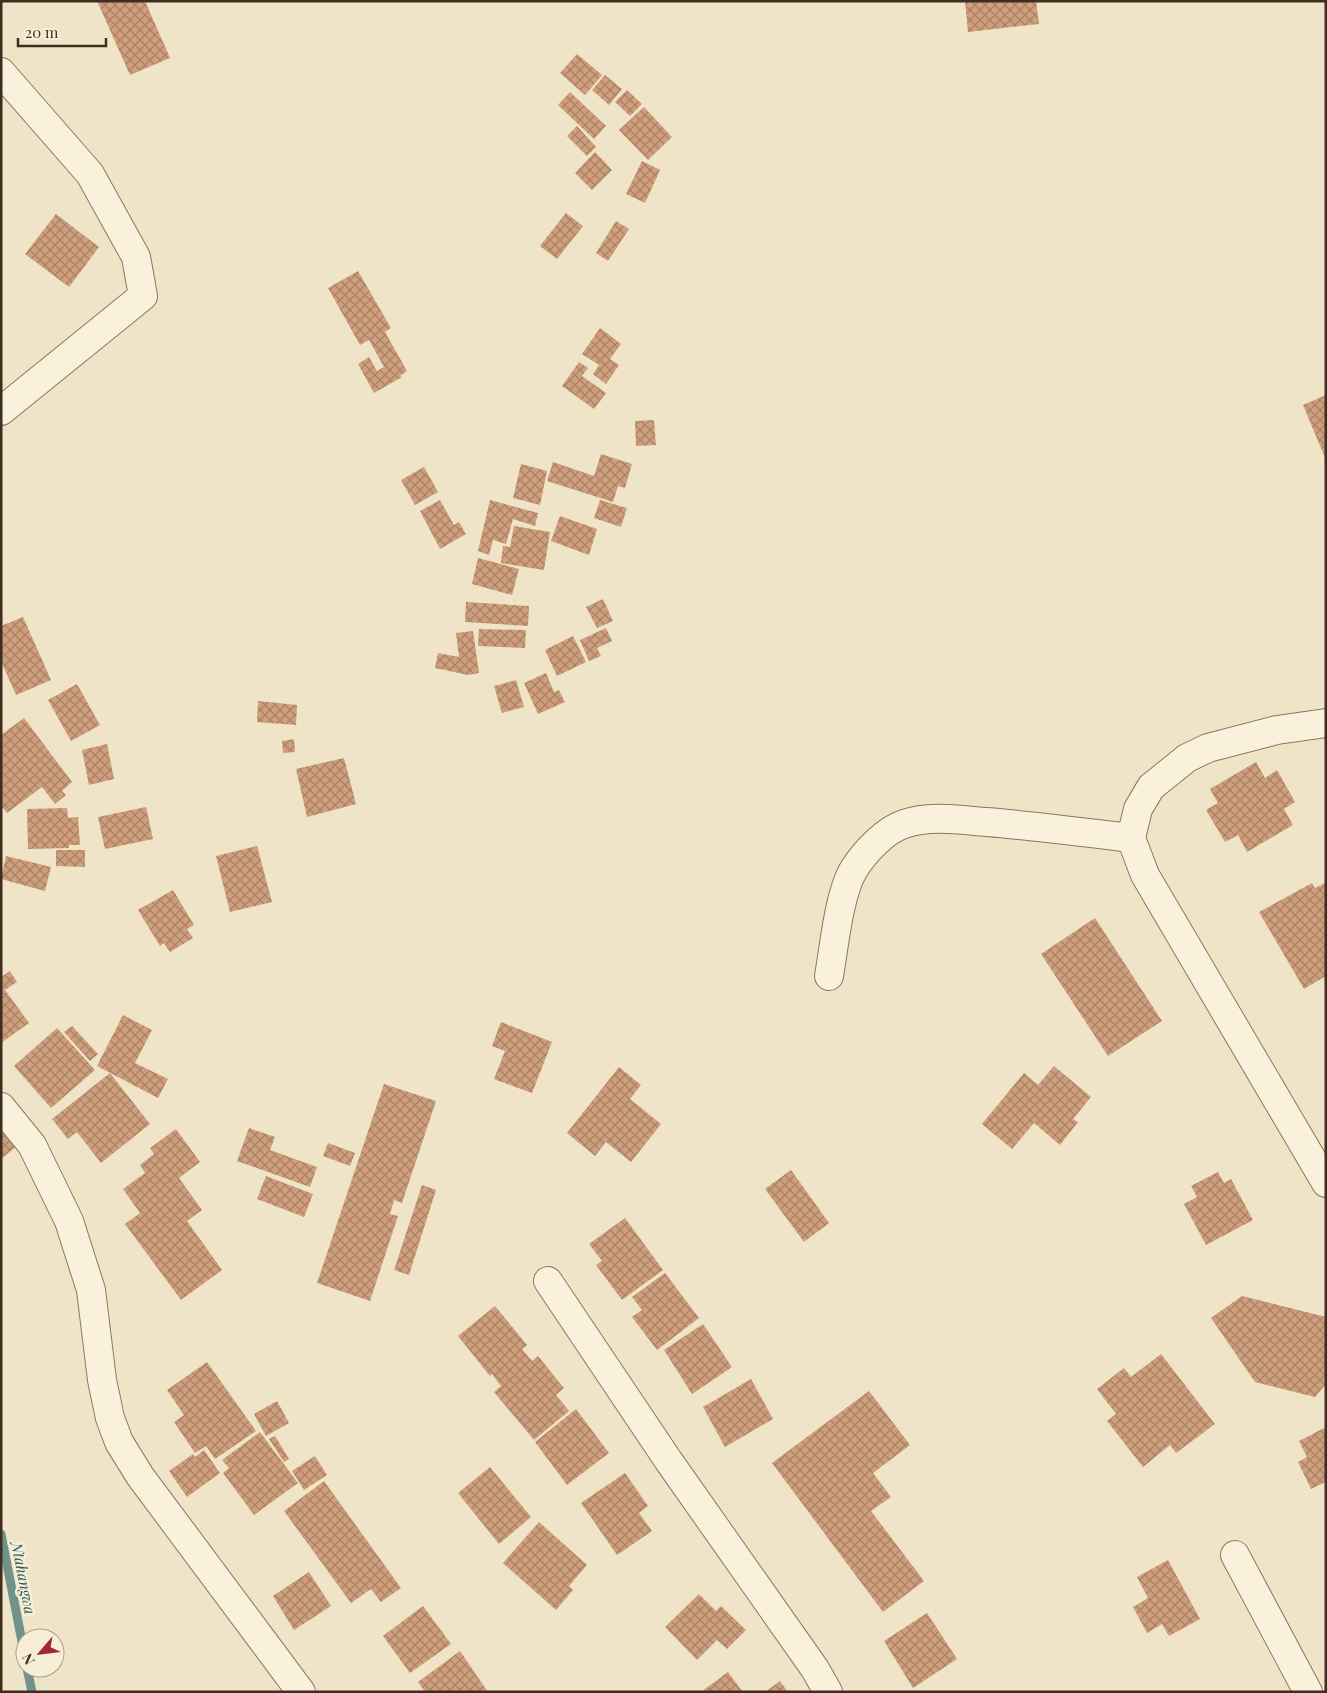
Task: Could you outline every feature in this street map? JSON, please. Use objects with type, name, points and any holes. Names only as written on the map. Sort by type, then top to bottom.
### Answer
[{"type":"street","points":[[1,72],[90,174],[136,257],[143,296],[1,412]]},
{"type":"street","points":[[1326,723],[1276,730],[1228,742],[1208,748],[1188,758],[1151,787],[1138,809],[1131,838],[1145,875],[1326,1183]]},
{"type":"street","points":[[830,976],[844,895],[853,870],[887,832],[902,825],[920,820],[951,820],[1018,825],[1131,838]]},
{"type":"street","points":[[1,1107],[32,1145],[69,1220],[91,1290],[102,1380],[110,1418],[119,1442],[140,1476],[301,1692]]},
{"type":"street","points":[[548,1281],[668,1460],[814,1669],[828,1692]]},
{"type":"street","points":[[1235,1555],[1308,1692]]},
{"type":"building","points":[[97,1],[145,1],[170,58],[130,75]]},
{"type":"building","points":[[965,1],[1036,1],[1039,24],[968,32]]},
{"type":"building","points":[[577,54],[602,75],[585,95],[560,73]]},
{"type":"building","points":[[605,75],[622,89],[609,105],[592,90]]},
{"type":"building","points":[[627,90],[642,104],[630,116],[615,102]]},
{"type":"building","points":[[570,92],[606,126],[594,139],[558,105]]},
{"type":"building","points":[[644,107],[672,137],[648,160],[619,130]]},
{"type":"building","points":[[577,126],[596,147],[587,156],[567,136]]},
{"type":"building","points":[[595,152],[612,170],[592,190],[575,173]]},
{"type":"building","points":[[642,161],[660,170],[645,203],[626,194]]},
{"type":"building","points":[[566,213],[583,226],[557,259],[540,246]]},
{"type":"building","points":[[56,214],[99,247],[69,287],[25,254]]},
{"type":"building","points":[[616,221],[629,229],[608,261],[596,253]]},
{"type":"building","points":[[358,271],[391,328],[385,332],[407,371],[400,376],[402,377],[374,393],[358,364],[369,357],[377,371],[384,367],[369,340],[360,345],[328,288]]},
{"type":"building","points":[[600,328],[621,344],[610,359],[619,365],[606,384],[593,374],[599,365],[582,354]]},
{"type":"building","points":[[579,362],[588,368],[582,376],[606,393],[594,409],[562,386]]},
{"type":"building","points":[[1326,395],[1326,460],[1303,405]]},
{"type":"building","points":[[654,420],[656,445],[636,446],[635,421]]},
{"type":"building","points":[[601,454],[632,464],[625,488],[618,486],[613,502],[547,481],[553,462],[594,476]]},
{"type":"building","points":[[521,464],[547,471],[540,505],[513,498]]},
{"type":"building","points":[[424,467],[438,492],[415,505],[401,480]]},
{"type":"building","points":[[440,500],[454,525],[459,522],[466,534],[440,549],[420,511]]},
{"type":"building","points":[[490,500],[538,513],[535,526],[513,519],[506,544],[493,540],[489,555],[478,551]]},
{"type":"building","points":[[600,500],[627,508],[621,527],[594,518]]},
{"type":"building","points":[[560,516],[597,529],[589,555],[551,541]]},
{"type":"building","points":[[514,526],[550,532],[544,570],[501,563],[503,546],[510,547]]},
{"type":"building","points":[[478,558],[519,569],[512,595],[472,584]]},
{"type":"building","points":[[603,599],[613,621],[597,628],[586,607]]},
{"type":"building","points":[[466,602],[529,606],[528,626],[465,622]]},
{"type":"building","points":[[23,617],[51,680],[16,695],[1,661],[1,626]]},
{"type":"building","points":[[606,628],[612,641],[597,648],[601,656],[589,661],[580,640]]},
{"type":"building","points":[[479,629],[526,630],[525,648],[478,646]]},
{"type":"building","points":[[473,631],[479,673],[468,675],[435,668],[438,653],[459,657],[456,633]]},
{"type":"building","points":[[573,636],[586,662],[557,676],[545,650]]},
{"type":"building","points":[[546,673],[554,692],[559,690],[565,702],[538,714],[524,683]]},
{"type":"building","points":[[516,680],[524,707],[502,713],[494,686]]},
{"type":"building","points":[[77,684],[100,725],[71,741],[48,700]]},
{"type":"building","points":[[258,701],[297,705],[296,725],[257,722]]},
{"type":"building","points":[[24,718],[72,782],[62,791],[66,795],[55,804],[42,787],[7,813],[1,806],[1,735]]},
{"type":"building","points":[[294,739],[295,752],[283,753],[282,741]]},
{"type":"building","points":[[107,744],[114,779],[89,785],[82,750]]},
{"type":"building","points":[[344,758],[356,804],[307,817],[296,769]]},
{"type":"building","points":[[1256,762],[1265,778],[1277,770],[1295,802],[1284,809],[1293,825],[1247,852],[1238,835],[1225,842],[1206,810],[1218,803],[1210,789]]},
{"type":"building","points":[[146,807],[153,839],[105,849],[98,817]]},
{"type":"building","points":[[67,808],[68,818],[78,817],[80,845],[69,845],[69,848],[28,849],[27,809]]},
{"type":"building","points":[[257,846],[272,902],[230,912],[216,856]]},
{"type":"building","points":[[56,850],[85,850],[85,867],[56,866]]},
{"type":"building","points":[[6,856],[51,867],[45,891],[1,879]]},
{"type":"building","points":[[1312,883],[1315,888],[1325,883],[1326,885],[1326,976],[1304,989],[1259,912]]},
{"type":"building","points":[[173,890],[194,925],[187,929],[193,938],[170,952],[164,943],[160,946],[138,910]]},
{"type":"building","points":[[1095,918],[1162,1021],[1108,1056],[1041,954]]},
{"type":"building","points":[[10,971],[17,982],[5,990],[29,1023],[1,1043],[1,977]]},
{"type":"building","points":[[123,1015],[152,1030],[135,1063],[168,1079],[158,1098],[97,1066]]},
{"type":"building","points":[[501,1022],[552,1042],[532,1093],[494,1079],[505,1051],[492,1046]]},
{"type":"building","points":[[72,1026],[98,1054],[90,1061],[64,1032]]},
{"type":"building","points":[[57,1028],[95,1070],[51,1108],[14,1066]]},
{"type":"building","points":[[1054,1066],[1091,1097],[1073,1119],[1078,1122],[1060,1145],[1034,1123],[1012,1149],[982,1124],[1024,1073],[1038,1085]]},
{"type":"building","points":[[619,1067],[641,1085],[630,1099],[661,1124],[631,1162],[606,1142],[595,1156],[567,1133]]},
{"type":"building","points":[[110,1073],[150,1124],[101,1163],[77,1132],[68,1139],[52,1119]]},
{"type":"building","points":[[384,1084],[436,1101],[402,1203],[394,1200],[390,1214],[398,1216],[370,1301],[317,1283]]},
{"type":"building","points":[[1,1127],[18,1145],[1,1159]]},
{"type":"building","points":[[249,1128],[275,1137],[270,1150],[317,1167],[310,1187],[237,1161]]},
{"type":"building","points":[[176,1129],[200,1162],[179,1178],[202,1210],[187,1221],[222,1270],[181,1300],[125,1224],[140,1213],[123,1189],[145,1173],[140,1165],[154,1154],[150,1148]]},
{"type":"building","points":[[328,1143],[355,1153],[350,1166],[323,1156]]},
{"type":"building","points":[[791,1170],[829,1223],[804,1242],[765,1189]]},
{"type":"building","points":[[1218,1172],[1224,1183],[1231,1179],[1253,1220],[1206,1245],[1184,1204],[1197,1197],[1191,1186]]},
{"type":"building","points":[[266,1176],[313,1194],[304,1217],[257,1199]]},
{"type":"building","points":[[422,1185],[436,1190],[409,1275],[394,1270]]},
{"type":"building","points":[[625,1218],[663,1270],[622,1300],[596,1265],[602,1261],[589,1244]]},
{"type":"building","points":[[665,1273],[699,1318],[657,1350],[632,1317],[642,1310],[632,1297]]},
{"type":"building","points":[[1242,1296],[1326,1317],[1326,1384],[1315,1397],[1255,1382],[1211,1318]]},
{"type":"building","points":[[495,1306],[527,1345],[522,1349],[532,1361],[538,1356],[564,1388],[556,1395],[569,1411],[534,1440],[494,1392],[501,1386],[492,1374],[490,1376],[458,1336]]},
{"type":"building","points":[[703,1324],[732,1367],[692,1394],[664,1350]]},
{"type":"building","points":[[1161,1354],[1215,1424],[1176,1453],[1170,1445],[1143,1467],[1107,1421],[1116,1414],[1097,1389],[1124,1368],[1131,1377]]},
{"type":"building","points":[[207,1362],[256,1431],[215,1459],[206,1446],[195,1453],[174,1422],[184,1415],[167,1390]]},
{"type":"building","points":[[751,1379],[773,1419],[725,1447],[703,1407]]},
{"type":"building","points":[[869,1391],[910,1445],[873,1473],[891,1497],[871,1511],[924,1581],[883,1612],[772,1463]]},
{"type":"building","points":[[277,1401],[289,1423],[266,1436],[254,1414]]},
{"type":"building","points":[[576,1409],[609,1453],[567,1485],[535,1442]]},
{"type":"building","points":[[1326,1427],[1326,1482],[1311,1489],[1298,1462],[1307,1457],[1299,1441]]},
{"type":"building","points":[[260,1432],[298,1483],[254,1515],[223,1473],[229,1468],[222,1460]]},
{"type":"building","points":[[275,1436],[289,1459],[284,1462],[269,1439]]},
{"type":"building","points":[[204,1450],[220,1473],[187,1497],[169,1471],[193,1454],[195,1457]]},
{"type":"building","points":[[315,1456],[327,1475],[304,1490],[292,1471]]},
{"type":"building","points":[[490,1467],[531,1517],[499,1544],[458,1493]]},
{"type":"building","points":[[625,1473],[648,1506],[639,1513],[652,1531],[617,1555],[581,1503]]},
{"type":"building","points":[[324,1481],[401,1588],[381,1602],[371,1589],[351,1603],[284,1511]]},
{"type":"building","points":[[539,1522],[587,1565],[569,1586],[573,1590],[556,1610],[503,1563]]},
{"type":"building","points":[[1168,1560],[1200,1619],[1169,1636],[1162,1624],[1147,1633],[1133,1607],[1148,1598],[1137,1577]]},
{"type":"building","points":[[309,1572],[331,1606],[294,1630],[273,1596]]},
{"type":"building","points":[[699,1594],[716,1611],[721,1606],[746,1630],[727,1649],[717,1640],[697,1660],[665,1627]]},
{"type":"building","points":[[423,1606],[451,1644],[410,1673],[383,1636]]},
{"type":"building","points":[[927,1613],[957,1659],[913,1688],[884,1641]]},
{"type":"building","points":[[460,1651],[488,1692],[425,1692],[418,1682]]},
{"type":"building","points":[[728,1672],[743,1692],[701,1692]]},
{"type":"building","points":[[780,1681],[788,1692],[765,1692]]},
{"type":"waterway","name":"Ntahangwa","points":[[1,1534],[19,1628]]},
{"type":"waterway","name":"Ntahangwa","points":[[29,1678],[32,1692]]}]
